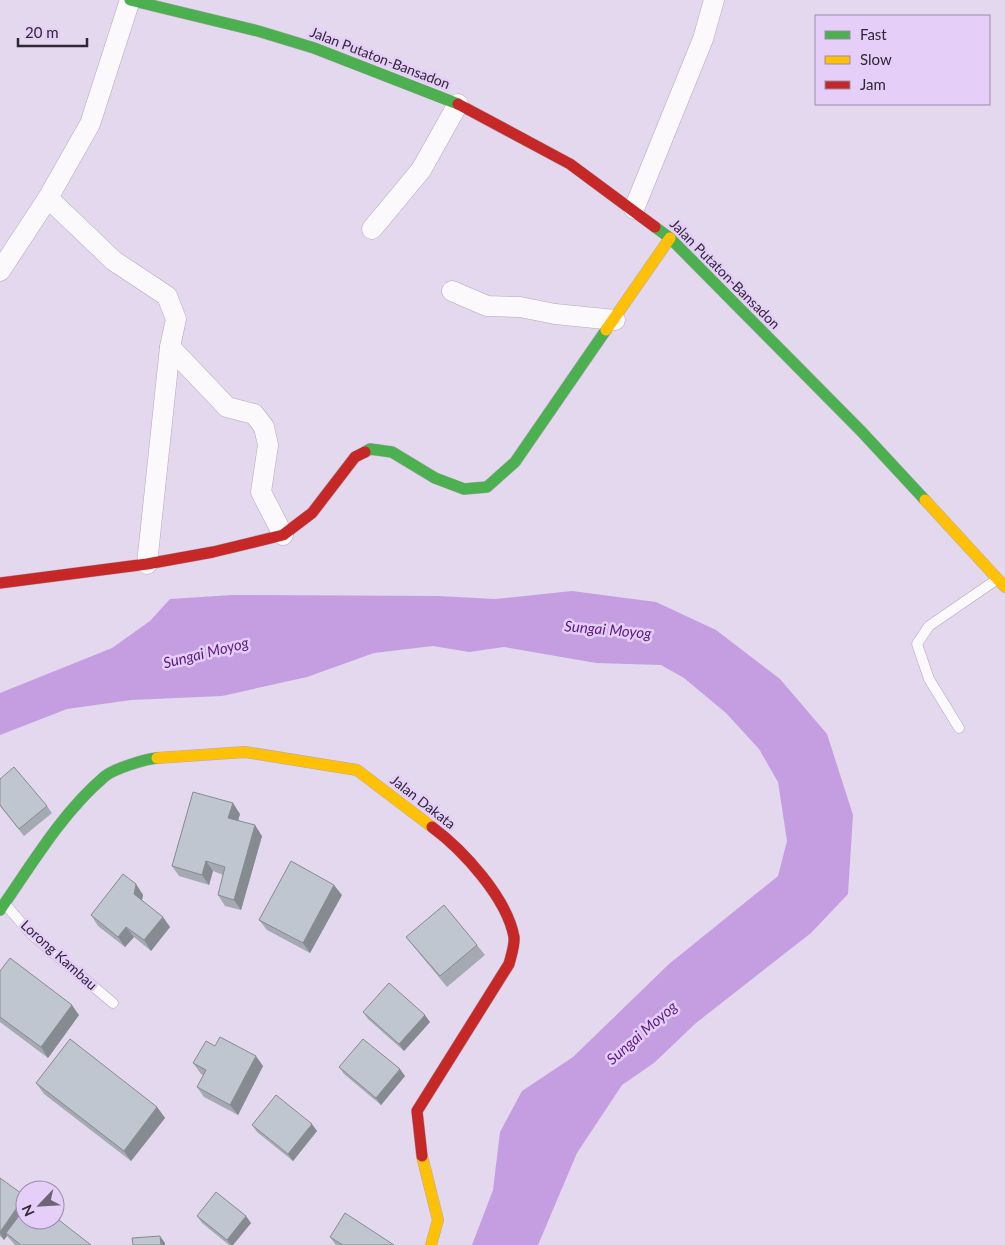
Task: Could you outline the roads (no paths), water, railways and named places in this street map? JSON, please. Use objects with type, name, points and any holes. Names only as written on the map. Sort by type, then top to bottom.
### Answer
[{"type":"street","name":"Jalan Putaton-Bansadon","points":[[130,0],[258,31],[314,48],[458,104],[570,164],[634,209],[670,238],[861,431],[1001,583]]},
{"type":"street","points":[[0,271],[48,198],[90,124],[130,0]]},
{"type":"street","points":[[634,209],[703,39],[714,0]]},
{"type":"street","points":[[372,229],[421,170],[458,104]]},
{"type":"street","points":[[48,198],[114,260],[167,296],[176,319],[170,347],[147,564]]},
{"type":"street","points":[[0,583],[147,564],[213,552],[283,535],[312,513],[356,457],[370,449],[392,452],[435,478],[464,490],[488,487],[515,462],[670,238]]},
{"type":"street","points":[[452,291],[487,306],[520,307],[555,314],[615,320]]},
{"type":"street","points":[[170,347],[227,407],[254,414],[264,427],[268,445],[261,492],[283,535]]},
{"type":"street","name":"Jalan Dakata","points":[[2,905],[63,819],[105,776],[148,759],[245,752],[356,770],[444,835],[483,878],[498,899],[508,919],[514,939],[509,964],[417,1111],[420,1148],[438,1220],[431,1245]]},
{"type":"lane","points":[[959,728],[930,679],[917,644],[929,626],[1001,583]]},
{"type":"lane","name":"Lorong Kambau","points":[[2,905],[31,934],[113,1003]]},
{"type":"water","name":"Sungai Moyog","points":[[572,591],[656,602],[716,630],[780,679],[827,734],[853,815],[848,894],[811,933],[696,1023],[654,1063],[622,1085],[577,1153],[538,1245],[472,1245],[493,1190],[500,1132],[522,1091],[573,1057],[669,964],[778,876],[787,841],[778,782],[759,749],[726,713],[684,678],[661,665],[596,663],[504,647],[469,652],[433,646],[374,653],[307,677],[222,696],[131,700],[67,709],[0,735],[0,693],[112,648],[150,621],[170,599],[232,595],[438,596],[495,599]]}]
